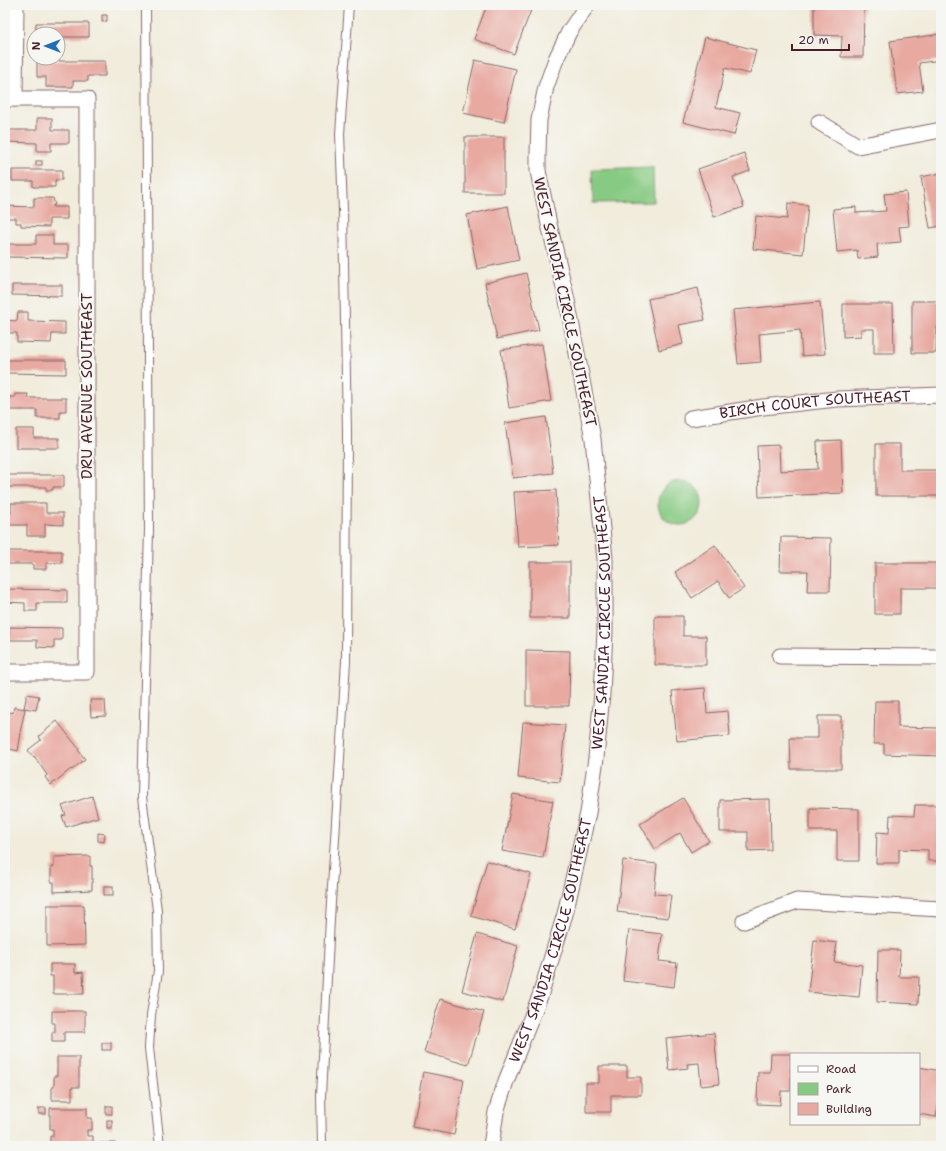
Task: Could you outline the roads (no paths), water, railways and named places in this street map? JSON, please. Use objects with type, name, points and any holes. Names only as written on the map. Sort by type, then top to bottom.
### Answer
[{"type":"street","points":[[10,99],[16,5]]},
{"type":"street","name":"WEST SANDIA CIRCLE SOUTHEAST","points":[[491,1146],[496,1112],[506,1081],[540,996],[567,907],[588,813],[596,758],[602,694],[605,630],[605,559],[593,439],[567,300],[538,171],[540,120],[546,87],[556,59],[569,32],[587,5]]},
{"type":"street","name":"DRU AVENUE SOUTHEAST","points":[[5,672],[87,672],[87,99],[10,99]]},
{"type":"street","points":[[819,122],[858,146],[941,130]]},
{"type":"street","name":"BIRCH COURT SOUTHEAST","points":[[691,418],[763,407],[837,400],[941,395]]},
{"type":"street","points":[[780,656],[941,657]]},
{"type":"street","points":[[744,921],[797,901],[941,909]]},
{"type":"lane","points":[[146,5],[149,530],[142,797],[157,910],[158,972],[151,1015],[149,1048],[160,1146]]},
{"type":"lane","points":[[322,1146],[321,1096],[346,661],[347,432],[343,210],[340,134],[349,5]]}]
